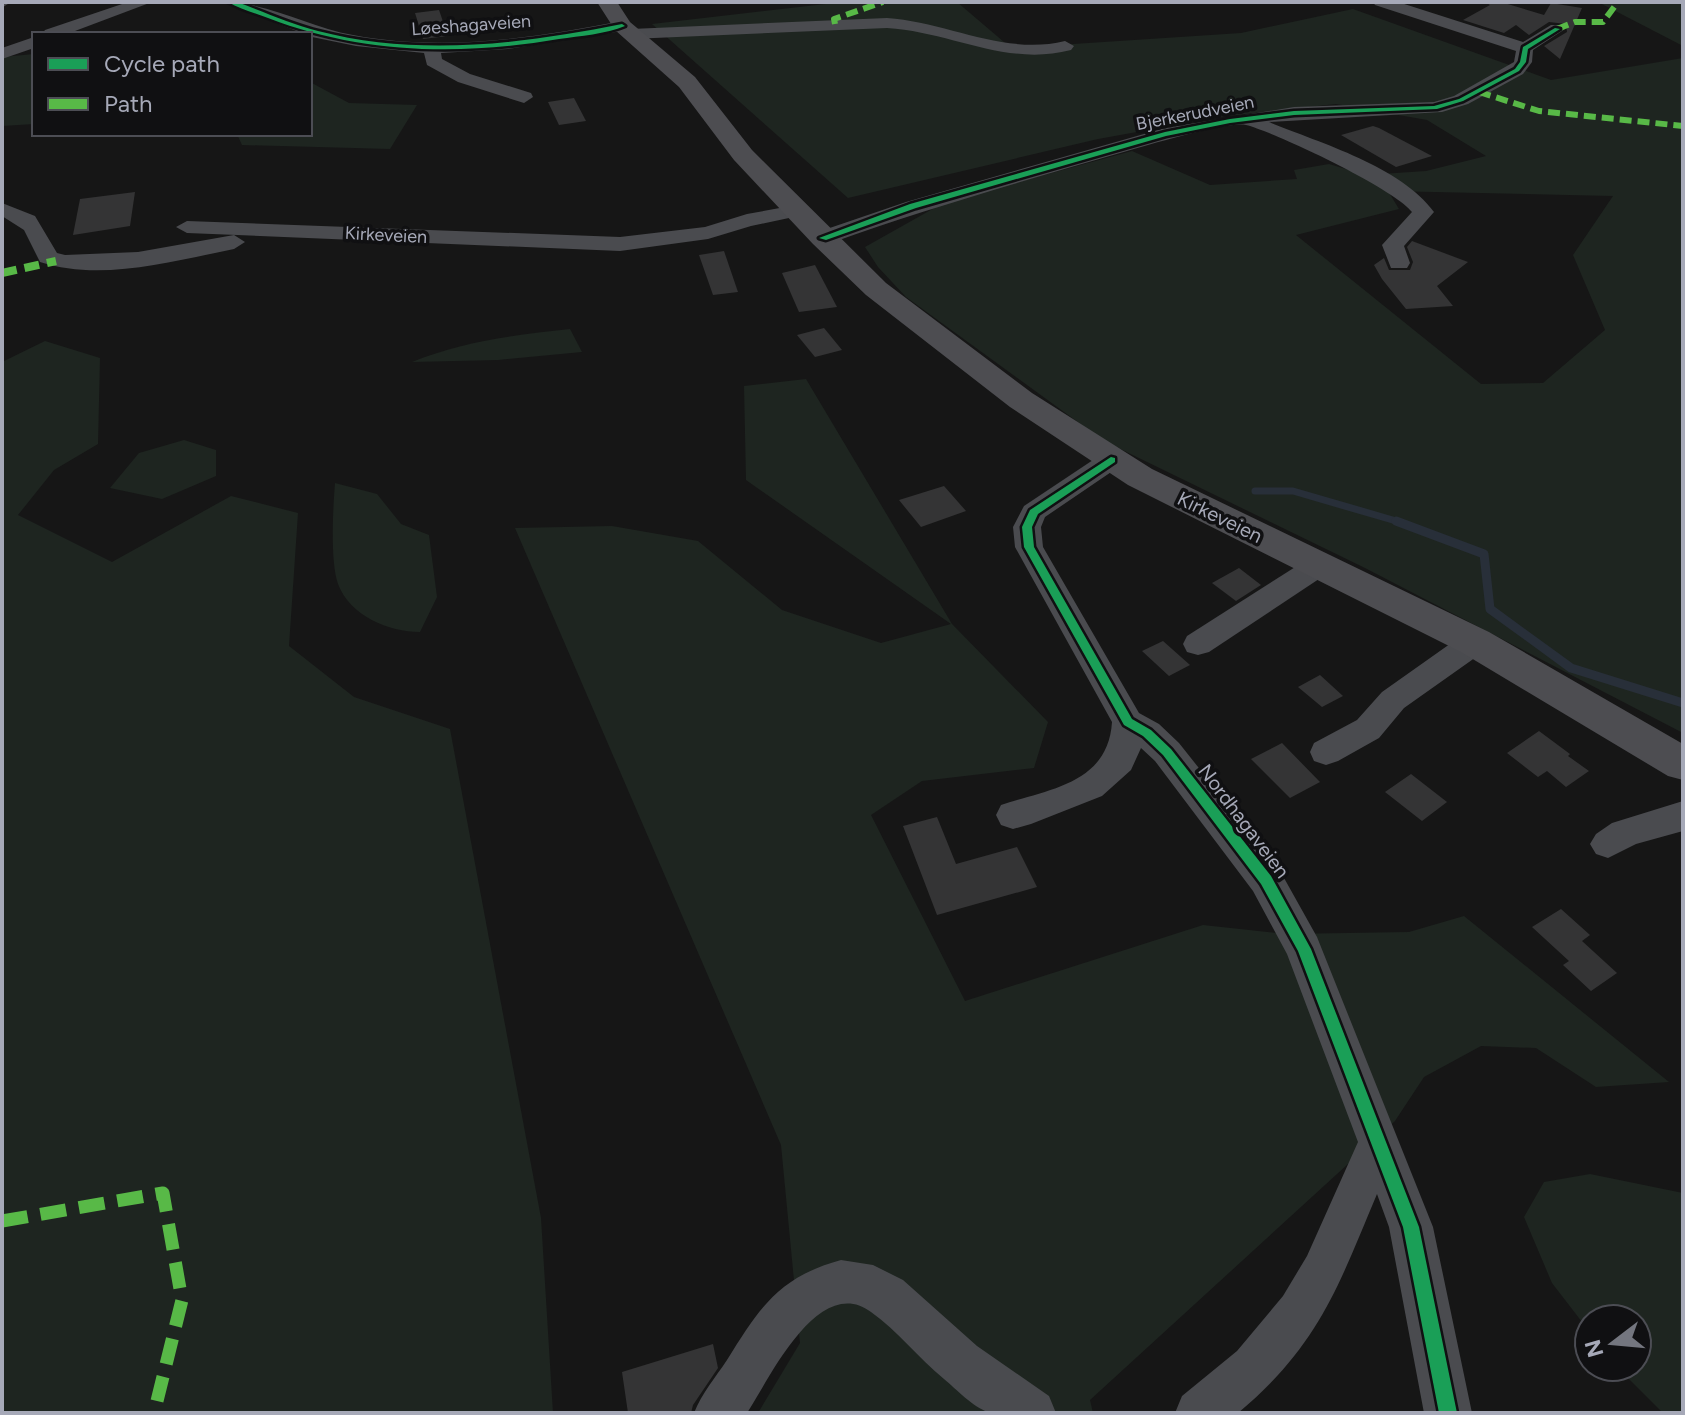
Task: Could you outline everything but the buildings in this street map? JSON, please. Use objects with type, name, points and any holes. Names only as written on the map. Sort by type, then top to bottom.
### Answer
[{"type":"main road","name":"Kirkeveien","points":[[620,20],[687,82],[743,155],[876,289],[1021,400],[1111,460],[1231,523],[1321,564],[1475,642],[1683,764]]},
{"type":"street","points":[[57,32],[144,2]]},
{"type":"street","points":[[1381,2],[1525,48]]},
{"type":"street","name":"Løeshagaveien","points":[[242,4],[318,33],[392,47],[432,49],[501,43],[620,20]]},
{"type":"street","points":[[620,20],[876,22],[927,27],[1021,52],[1045,52],[1065,46]]},
{"type":"street","name":"Bjerkerudveien","points":[[823,238],[913,206],[1165,134],[1294,113],[1435,108],[1461,100],[1517,70],[1523,62],[1525,48],[1557,29]]},
{"type":"street","points":[[2,54],[32,43]]},
{"type":"street","name":"Løeshagaveien","points":[[432,49],[433,61],[447,71],[524,97]]},
{"type":"street","points":[[1249,120],[1387,181],[1412,196],[1423,212],[1393,245],[1399,263]]},
{"type":"street","name":"Kirkeveien","points":[[2,209],[17,212],[30,223],[51,259],[69,263],[200,249],[268,231],[620,244],[708,233],[747,220],[796,211]]},
{"type":"street","points":[[187,227],[268,231]]},
{"type":"street","name":"Nordhagaveien","points":[[1111,460],[1034,512],[1027,527],[1029,547],[1128,722],[1147,733],[1167,752],[1266,880],[1304,949],[1411,1227],[1448,1413]]},
{"type":"street","points":[[1198,644],[1321,564]]},
{"type":"street","points":[[1326,752],[1368,729],[1393,700],[1475,642]]},
{"type":"street","points":[[1013,815],[1061,802],[1097,782],[1121,759],[1129,735],[1128,722]]},
{"type":"street","points":[[1608,844],[1616,836],[1659,827],[1683,815]]},
{"type":"street","points":[[1199,1413],[1214,1403],[1281,1338],[1322,1272],[1380,1143]]},
{"type":"street","points":[[718,1413],[734,1394],[762,1344],[784,1314],[810,1293],[838,1282],[863,1283],[889,1297],[946,1350],[1032,1413]]},
{"type":"shaded area","points":[[843,2],[957,2],[1011,48],[1241,33],[1353,9],[1551,80],[1683,58],[1683,733],[1365,568],[1104,441],[906,297],[878,267],[865,247],[945,202],[1132,151],[1210,185],[1297,179],[1294,170],[1329,164],[1366,175],[1426,171],[1486,156],[1427,120],[1336,104],[1219,117],[1098,139],[848,198],[652,24]],"holes":[[[1388,191],[1613,196],[1573,255],[1605,330],[1543,383],[1481,384],[1296,235],[1399,209]]]},
{"type":"shaded area","points":[[1598,2],[1683,2],[1683,46]]},
{"type":"shaded area","points":[[32,54],[32,124],[2,126],[2,57]]},
{"type":"shaded area","points":[[312,83],[349,103],[417,105],[390,149],[242,145],[238,136],[312,136]]},
{"type":"shaded area","points":[[570,329],[582,352],[498,360],[412,362],[470,344]]},
{"type":"shaded area","points":[[45,341],[100,358],[98,444],[54,470],[18,515],[112,562],[231,496],[298,513],[289,646],[354,697],[450,729],[541,1218],[553,1413],[2,1413],[2,362]]},
{"type":"shaded area","points":[[806,379],[952,624],[1048,722],[1034,768],[922,781],[871,815],[965,1001],[1203,925],[1286,934],[1409,932],[1464,916],[1669,1082],[1596,1087],[1536,1048],[1481,1046],[1424,1077],[1395,1121],[1090,1400],[1093,1413],[758,1413],[800,1343],[781,1145],[515,528],[612,526],[698,541],[782,610],[881,643],[951,624],[746,480],[744,386]]},
{"type":"shaded area","points":[[184,440],[216,450],[216,476],[162,499],[110,488],[139,453]]},
{"type":"shaded area","points":[[335,483],[377,494],[401,524],[429,535],[437,597],[420,632],[396,629],[372,620],[344,595],[338,584],[334,562]]},
{"type":"shaded area","points":[[1590,1174],[1683,1193],[1683,1413],[1663,1413],[1633,1383],[1653,1383],[1653,1303],[1573,1303],[1573,1310],[1552,1283],[1524,1217],[1544,1182]]},
{"type":"waterway","points":[[1255,491],[1293,491],[1403,523]]},
{"type":"waterway","points":[[1396,521],[1484,554],[1490,609],[1571,668],[1683,703]]},
{"type":"marked path","points":[[835,24],[834,19],[883,2]]},
{"type":"marked path","points":[[1557,29],[1575,22],[1603,22],[1618,2]]},
{"type":"marked path","points":[[1479,92],[1510,105],[1539,111],[1683,126]]},
{"type":"marked path","points":[[2,273],[56,261]]},
{"type":"marked path","points":[[2,1221],[163,1193],[182,1300],[157,1401]]},
{"type":"cycle path","points":[[231,2],[318,33],[394,46],[432,48],[508,44],[622,26]]},
{"type":"cycle path","points":[[823,238],[913,206],[1165,134],[1294,113],[1435,108],[1461,100],[1517,70],[1523,62],[1525,48],[1557,29]]},
{"type":"cycle path","points":[[1111,460],[1034,512],[1027,527],[1029,547],[1128,722],[1147,733],[1167,752],[1266,880],[1304,949],[1411,1227],[1448,1413]]}]
